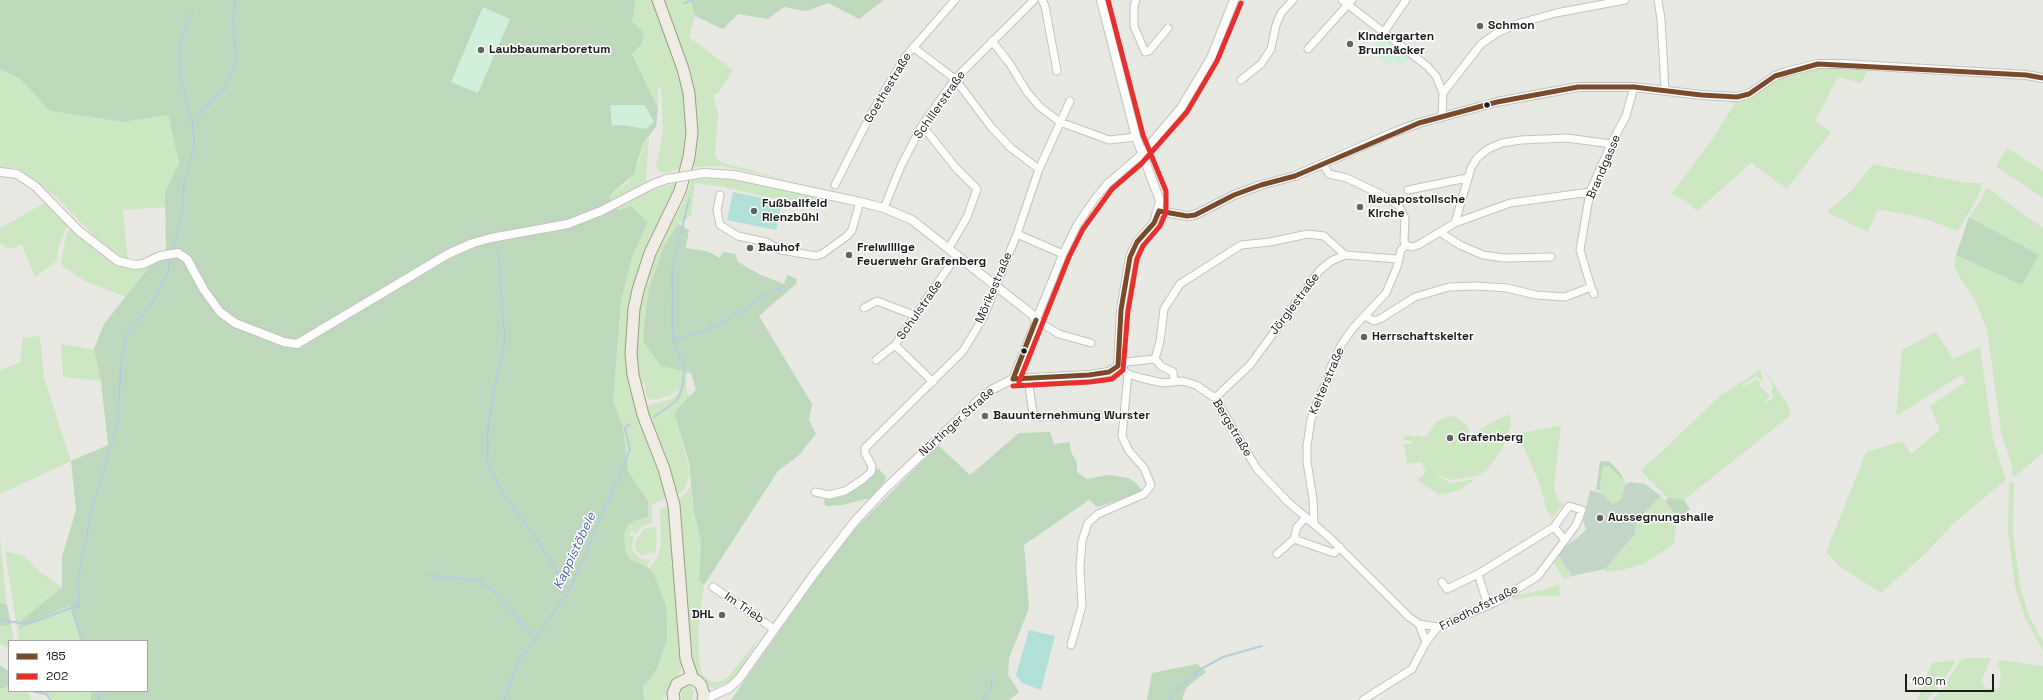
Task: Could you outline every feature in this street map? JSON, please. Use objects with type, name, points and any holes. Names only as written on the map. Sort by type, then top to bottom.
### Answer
[{"type":"main road","points":[[658,0],[684,70],[689,93],[692,133],[690,157],[680,191],[650,253],[638,290],[634,309],[631,353],[633,375],[643,415],[671,490],[674,505],[686,659],[693,679],[701,685],[703,696]]},
{"type":"main road","points":[[674,700],[674,688],[681,680],[686,659]]},
{"type":"main road","points":[[681,680],[693,679]]},
{"type":"street","name":"Goethestraße","points":[[835,185],[871,114],[913,47],[955,0]]},
{"type":"street","name":"Schillerstraße","points":[[884,208],[901,166],[921,127],[955,79],[1034,0]]},
{"type":"street","points":[[1042,0],[1045,6],[1058,71]]},
{"type":"street","points":[[1071,645],[1082,606],[1080,567],[1082,541],[1088,523],[1098,514],[1144,494],[1151,485],[1144,468],[1129,451],[1122,436],[1128,374],[1120,367],[1121,310],[1130,258],[1137,242],[1154,223],[1159,211],[1160,201],[1159,193],[1136,137],[1101,0]]},
{"type":"street","points":[[1136,0],[1134,6],[1134,26],[1145,52],[1149,51],[1168,28]]},
{"type":"street","points":[[1013,379],[1063,254],[1077,225],[1107,184],[1142,154],[1181,108],[1211,58],[1234,0]]},
{"type":"street","points":[[1241,80],[1261,64],[1271,49],[1276,25],[1281,14],[1293,0]]},
{"type":"street","points":[[1384,32],[1406,0]]},
{"type":"street","points":[[1444,93],[1481,44],[1497,33],[1517,24],[1556,13],[1626,0]]},
{"type":"street","points":[[1658,0],[1661,20],[1665,90]]},
{"type":"street","points":[[1308,49],[1347,2],[1379,30],[1384,32],[1427,66],[1436,76],[1444,93],[1442,116]]},
{"type":"street","points":[[992,41],[1010,64],[1027,92],[1040,107],[1060,122],[1109,140],[1136,137]]},
{"type":"street","points":[[913,47],[955,79],[992,128],[1011,148],[1039,169]]},
{"type":"street","points":[[1159,211],[1187,216],[1194,215],[1234,195],[1261,185],[1295,176],[1394,132],[1442,116],[1497,102],[1578,87],[1634,87],[1701,95],[1743,97],[1781,74],[1818,64],[2019,74],[2043,78]]},
{"type":"street","name":"Brandgasse","points":[[1594,294],[1580,250],[1590,192],[1611,144],[1626,116],[1634,87]]},
{"type":"street","name":"Mörikestraße","points":[[815,492],[829,495],[845,491],[871,472],[872,466],[865,453],[865,448],[963,351],[983,318],[1017,234],[1039,169],[1070,101]]},
{"type":"street","points":[[921,127],[930,134],[956,168],[977,189],[967,217],[949,248]]},
{"type":"street","points":[[1455,223],[1470,168],[1477,158],[1488,149],[1502,143],[1567,138],[1611,144]]},
{"type":"street","points":[[1323,164],[1329,174],[1347,178],[1382,195],[1399,206],[1406,218],[1404,241],[1406,245],[1412,247],[1441,233],[1455,223],[1510,203],[1590,192]]},
{"type":"street","points":[[0,172],[17,174],[35,186],[60,209],[79,231],[118,261],[135,265],[143,264],[160,256],[178,253],[187,258],[204,290],[220,312],[235,322],[284,342],[297,344],[448,254],[473,243],[491,238],[568,224],[602,211],[652,184],[667,179],[704,173],[734,175],[860,202],[884,208],[912,220],[1034,316],[1036,320],[1059,334],[1091,344]]},
{"type":"street","points":[[1408,190],[1467,178]]},
{"type":"street","points":[[720,195],[717,210],[720,225],[738,236],[766,242],[781,250],[816,256],[822,254],[847,236],[852,230],[860,202]]},
{"type":"street","points":[[1441,233],[1460,245],[1483,255],[1504,258],[1551,258]]},
{"type":"street","points":[[1017,234],[1063,254]]},
{"type":"street","points":[[1155,359],[1160,341],[1164,309],[1173,297],[1176,287],[1241,245],[1270,242],[1308,234],[1324,236],[1345,255],[1398,259]]},
{"type":"street","name":"Kelterstraße","points":[[1314,524],[1314,499],[1307,462],[1307,446],[1312,419],[1318,400],[1341,345],[1350,331],[1386,293],[1397,267],[1401,250],[1406,245]]},
{"type":"street","name":"Schulstraße","points":[[876,360],[895,345],[957,255]]},
{"type":"street","name":"Jörglestraße","points":[[1215,398],[1250,365],[1319,271],[1331,262],[1345,255]]},
{"type":"street","points":[[1365,316],[1374,320],[1380,319],[1415,297],[1449,287],[1477,286],[1507,288],[1536,295],[1565,297],[1582,292],[1591,287]]},
{"type":"street","points":[[864,308],[877,301],[916,316]]},
{"type":"street","points":[[895,345],[933,382]]},
{"type":"street","points":[[1120,367],[1126,362],[1155,359]]},
{"type":"street","points":[[1155,359],[1161,366],[1173,372],[1174,381]]},
{"type":"street","name":"Nürtinger Straße","points":[[703,696],[729,688],[739,679],[774,629],[864,510],[982,397],[991,390],[1013,379],[1102,374],[1120,367]]},
{"type":"street","name":"Bergstraße","points":[[1128,374],[1163,383],[1182,381],[1196,385],[1215,398],[1257,469],[1288,502],[1340,547],[1409,617],[1419,624],[1438,628]]},
{"type":"street","points":[[1028,379],[1033,413],[1035,417],[1099,415]]},
{"type":"street","name":"Friedhofstraße","points":[[1363,700],[1412,669],[1426,642],[1438,628],[1511,595],[1538,576],[1576,525],[1582,510],[1569,506],[1554,527],[1478,574],[1446,589],[1442,582]]},
{"type":"street","points":[[1277,554],[1294,539],[1297,527],[1306,517]]},
{"type":"street","points":[[1554,527],[1565,540]]},
{"type":"street","points":[[1294,539],[1334,553],[1340,547]]},
{"type":"street","points":[[1478,574],[1488,606]]},
{"type":"street","name":"Im Trieb","points":[[713,587],[774,629]]},
{"type":"street","name":"Bergstraße","points":[[1419,624],[1426,642]]},
{"type":"green space","points":[[0,0],[636,0],[632,21],[644,33],[641,45],[632,54],[658,108],[656,127],[643,143],[634,174],[609,196],[618,210],[631,206],[648,222],[632,257],[621,301],[613,401],[623,427],[628,471],[648,501],[648,517],[634,521],[628,525],[624,535],[626,554],[630,559],[647,567],[653,572],[666,606],[667,640],[657,669],[643,687],[644,700],[91,700],[91,692],[148,692],[148,640],[82,640],[69,606],[18,630],[22,620],[62,587],[62,557],[76,510],[71,461],[108,445],[101,381],[94,349],[104,324],[150,266],[163,259],[166,249],[165,192],[179,163],[168,115],[123,122],[50,111],[20,79],[0,69]]},
{"type":"green space","points":[[636,0],[653,0],[658,18],[676,63],[685,94],[687,143],[683,168],[665,173],[658,171],[655,163],[657,163],[663,130],[661,89],[658,88],[658,108],[632,54],[641,45],[632,21]]},
{"type":"green space","points":[[663,0],[691,0],[695,16],[689,37],[733,70],[718,93],[713,95],[718,114],[715,154],[717,159],[724,163],[787,180],[721,166],[692,167],[697,124],[694,90]]},
{"type":"green space","points":[[691,0],[884,0],[859,19],[828,3],[806,11],[784,7],[768,19],[738,14],[723,29],[695,16]]},
{"type":"green space","name":"Laubbaumarboretum","points":[[483,7],[510,19],[478,93],[451,82]]},
{"type":"green space","points":[[1387,40],[1405,54],[1405,56],[1410,57],[1400,66],[1394,60],[1387,64],[1371,50],[1378,41]]},
{"type":"green space","points":[[1843,68],[1868,70],[1861,83],[1838,77],[1815,121],[1831,132],[1787,189],[1756,167],[1752,162],[1697,211],[1682,199],[1671,194],[1715,135],[1736,101],[1750,98],[1771,83],[1795,73],[1810,69]]},
{"type":"green space","points":[[0,69],[20,79],[50,111],[123,122],[168,115],[179,163],[165,192],[166,207],[123,210],[128,260],[106,248],[56,197],[29,176],[16,168],[0,169]]},
{"type":"green space","points":[[610,105],[645,105],[654,122],[646,129],[622,125],[612,126]]},
{"type":"green space","points":[[649,137],[646,181],[612,201],[609,196],[628,182],[639,162],[643,143]]},
{"type":"green space","points":[[2007,148],[2043,171],[2043,198],[1996,166]]},
{"type":"green space","points":[[1873,164],[1967,183],[1982,183],[1979,195],[1958,231],[1923,218],[1878,209],[1868,231],[1865,231],[1827,212],[1851,191]]},
{"type":"green space","points":[[720,177],[819,197],[814,208],[724,187],[695,183],[691,216],[678,224],[664,246],[649,288],[654,356],[661,366],[687,372],[686,389],[690,397],[676,409],[690,476],[684,489],[678,494],[647,413],[647,406],[671,399],[679,391],[677,390],[671,395],[655,400],[649,399],[646,395],[645,383],[642,383],[641,391],[636,359],[637,310],[654,254],[682,205],[690,186],[690,180]]},
{"type":"green space","points":[[679,182],[639,268],[627,319],[628,377],[635,406],[664,485],[666,498],[652,505],[652,523],[643,526],[636,533],[631,531],[629,534],[634,537],[632,545],[633,552],[642,559],[650,560],[647,567],[630,559],[626,554],[624,535],[628,525],[634,521],[648,517],[648,501],[628,471],[623,427],[613,401],[621,301],[632,257],[648,222],[631,206],[618,210],[616,208],[653,189]]},
{"type":"green space","points":[[1986,187],[2043,228],[2043,453],[2013,478],[2011,463],[2001,432],[1987,330],[1975,301],[1959,276],[1954,265],[1956,255],[2022,285],[2038,255],[1969,217],[1981,200]]},
{"type":"green space","points":[[48,201],[68,223],[58,249],[57,261],[35,277],[22,245],[8,249],[0,243],[0,228]]},
{"type":"green space","points":[[1969,217],[2039,255],[2022,285],[1956,255]]},
{"type":"green space","points":[[678,224],[689,230],[686,248],[707,251],[720,258],[723,252],[735,254],[738,262],[761,275],[784,284],[787,275],[797,279],[796,284],[759,316],[812,404],[809,420],[816,434],[799,455],[778,471],[704,585],[699,581],[701,541],[694,512],[689,463],[675,414],[676,410],[696,390],[691,373],[661,366],[644,343],[643,337],[649,288],[664,246]]},
{"type":"green space","points":[[71,226],[99,252],[119,265],[136,270],[150,266],[126,297],[85,281],[61,265],[66,235]]},
{"type":"green space","points":[[1936,332],[1953,359],[1980,347],[1993,438],[2006,480],[1954,523],[1926,553],[1881,593],[1839,566],[1826,552],[1866,452],[1903,441],[1911,454],[1940,430],[1930,406],[1966,382],[1962,375],[1896,416],[1902,350]]},
{"type":"green space","points":[[40,336],[44,378],[71,461],[0,494],[0,370],[20,362],[23,338]]},
{"type":"green space","points":[[61,344],[94,349],[101,381],[63,377]]},
{"type":"green space","points":[[1760,370],[1763,380],[1761,381],[1757,376],[1741,386],[1742,387],[1757,379],[1760,386],[1770,396],[1764,403],[1765,404],[1774,396],[1771,392],[1773,387],[1766,372],[1788,405],[1791,415],[1684,500],[1668,498],[1640,470],[1656,457],[1721,395]]},
{"type":"green space","points":[[1510,414],[1511,424],[1502,450],[1487,470],[1477,476],[1453,480],[1445,478],[1439,474],[1437,475],[1451,483],[1476,479],[1460,490],[1439,495],[1417,480],[1426,472],[1421,462],[1407,464],[1404,444],[1411,444],[1412,441],[1403,440],[1404,435],[1426,437],[1436,422],[1445,417],[1451,416],[1457,417],[1467,426],[1471,436],[1496,420]]},
{"type":"green space","points":[[1561,425],[1554,487],[1558,500],[1565,506],[1561,506],[1552,519],[1546,508],[1540,485],[1518,434]]},
{"type":"green space","points":[[1050,432],[1054,444],[1070,442],[1071,452],[1077,463],[1077,472],[1087,479],[1108,475],[1128,478],[1136,483],[1143,492],[1097,507],[1089,500],[1024,545],[1029,608],[1009,658],[1008,675],[1019,692],[1009,700],[731,700],[843,541],[938,445],[970,475],[1019,433]]},
{"type":"green space","points":[[1600,461],[1610,462],[1622,475],[1623,480],[1609,466],[1603,466],[1600,487],[1601,490],[1596,490]]},
{"type":"green space","points":[[1603,466],[1609,466],[1624,479],[1626,484],[1621,499],[1613,504],[1601,493],[1600,487]]},
{"type":"green space","points":[[878,468],[886,477],[885,481],[870,498],[842,505],[826,506],[824,503],[825,499],[835,497],[868,478]]},
{"type":"green space","points":[[2012,481],[2014,483],[2013,535],[2020,586],[2029,616],[2043,642],[2043,651],[2025,618],[2015,587],[2008,531],[2009,482]]},
{"type":"green space","points":[[1630,482],[1645,484],[1661,496],[1637,520],[1635,534],[1605,569],[1572,576],[1557,553],[1582,534],[1586,529],[1583,521],[1590,490],[1601,493],[1613,504],[1621,499],[1625,485]]},
{"type":"green space","points":[[691,485],[694,512],[701,541],[699,581],[704,585],[698,629],[699,659],[702,674],[710,681],[719,682],[728,677],[761,635],[738,673],[731,681],[715,688],[705,686],[697,678],[689,639],[686,577],[678,499],[686,493]]},
{"type":"green space","points":[[1661,496],[1678,518],[1673,545],[1643,564],[1622,570],[1606,572],[1605,569],[1635,534],[1637,520]]},
{"type":"green space","points":[[1668,498],[1684,500],[1690,509],[1678,518],[1665,501]]},
{"type":"green space","points":[[669,504],[681,647],[681,671],[666,696],[661,700],[644,700],[643,687],[657,669],[667,640],[653,572],[649,569],[657,558],[661,546],[660,510]]},
{"type":"green space","points":[[652,527],[656,529],[657,537],[655,553],[653,555],[652,551],[645,555],[641,555],[635,549],[635,542],[644,529]]},
{"type":"green space","points":[[0,539],[7,605],[0,603]]},
{"type":"green space","points":[[5,551],[24,556],[40,572],[62,587],[22,620],[18,630],[69,606],[82,640],[19,640]]},
{"type":"green space","points":[[1557,553],[1572,576],[1566,579],[1564,579],[1553,562]]},
{"type":"green space","points":[[1559,584],[1561,596],[1534,596],[1514,600],[1511,596],[1544,590]]},
{"type":"green space","points":[[0,603],[7,605],[11,625],[0,626]]},
{"type":"green space","points":[[11,625],[14,640],[8,640],[8,648],[0,643],[0,626]]},
{"type":"green space","points":[[1965,658],[1991,658],[1981,682],[1987,689],[1999,688],[2001,673],[1998,666],[1999,660],[2043,666],[2043,700],[1932,700],[1943,688],[1959,662]]},
{"type":"green space","points":[[1954,660],[1955,663],[1937,690],[1926,700],[1917,700],[1932,663]]},
{"type":"green space","points":[[1197,664],[1206,672],[1186,688],[1182,700],[1147,700],[1152,673]]},
{"type":"green space","points":[[0,665],[8,670],[8,685],[3,689],[0,688]]},
{"type":"green space","points":[[685,684],[692,687],[694,692],[692,700],[682,700],[681,692]]},
{"type":"green space","points":[[8,685],[8,692],[28,692],[32,700],[0,700],[0,688],[3,689]]},
{"type":"green space","points":[[42,692],[91,692],[91,700],[54,700]]},
{"type":"shaded area","name":"Fußballfeld Rienzbühl","points":[[733,192],[782,202],[776,230],[727,220]]},
{"type":"shaded area","points":[[1029,630],[1055,636],[1041,690],[1022,683],[1016,675]]},
{"type":"waterway","points":[[192,122],[225,88],[236,63],[233,21],[235,0]]},
{"type":"waterway","points":[[684,3],[694,0]]},
{"type":"waterway","points":[[172,252],[182,215],[184,181],[195,146],[192,122],[180,76],[179,47],[192,13]]},
{"type":"waterway","name":"Kappistöbele","points":[[654,417],[675,402],[680,395],[683,384],[684,367],[673,339],[672,271],[689,199]]},
{"type":"waterway","points":[[498,250],[505,340],[495,385],[488,428],[487,460],[503,494],[533,534],[569,591]]},
{"type":"waterway","points":[[82,640],[73,613],[79,605],[78,579],[93,504],[117,427],[122,352],[127,334],[155,299],[168,271],[171,257]]},
{"type":"waterway","name":"Kappistöbele","points":[[673,339],[696,334],[719,324],[747,308],[768,292],[782,288]]},
{"type":"waterway","name":"Kappistöbele","points":[[504,700],[516,665],[569,591],[630,450],[625,428],[630,424]]},
{"type":"waterway","points":[[428,575],[478,581],[493,590],[534,637]]},
{"type":"waterway","points":[[0,620],[28,624],[79,605]]},
{"type":"waterway","points":[[1169,700],[1177,690],[1201,669],[1223,657],[1262,646]]},
{"type":"waterway","points":[[983,700],[991,690],[992,681]]},
{"type":"waterway","points":[[35,692],[46,694],[51,700]]},
{"type":"waterway","points":[[97,692],[99,700]]},
{"type":"transit line","name":"202","points":[[1013,386],[1090,382],[1112,379],[1123,370],[1128,311],[1137,259],[1143,246],[1160,226],[1166,212],[1166,191],[1143,135],[1108,0]]},
{"type":"transit line","name":"202","points":[[1019,382],[1069,257],[1083,229],[1112,189],[1141,164],[1187,112],[1217,61],[1241,3]]},
{"type":"transit line","name":"185","points":[[1159,211],[1187,216],[1195,215],[1234,195],[1261,185],[1295,176],[1419,123],[1497,102],[1578,87],[1634,87],[1701,95],[1737,97],[1749,94],[1775,76],[1818,64],[2026,75],[2043,78]]},
{"type":"transit line","name":"185","points":[[1013,379],[1089,375],[1109,372],[1118,366],[1121,310],[1130,257],[1137,242],[1154,223],[1159,211]]},
{"type":"transit line","name":"185","points":[[1013,379],[1036,320]]},
{"type":"place","name":"Schmon","points":[[1480,26]]},
{"type":"place","name":"Kindergarten Brunnäcker","points":[[1350,44]]},
{"type":"place","name":"Laubbaumarboretum","points":[[481,50]]},
{"type":"place","name":"Neuapostolische Kirche","points":[[1360,207]]},
{"type":"place","name":"Fußballfeld Rienzbühl","points":[[754,211]]},
{"type":"place","name":"Bauhof","points":[[750,248]]},
{"type":"place","name":"Freiwillige Feuerwehr Grafenberg","points":[[849,255]]},
{"type":"place","name":"Herrschaftskelter","points":[[1364,337]]},
{"type":"place","name":"Bauunternehmung Wurster","points":[[985,416]]},
{"type":"place","name":"Grafenberg","points":[[1450,438]]},
{"type":"place","name":"Aussegnungshalle","points":[[1600,518]]},
{"type":"place","name":"DHL","points":[[722,615]]}]
